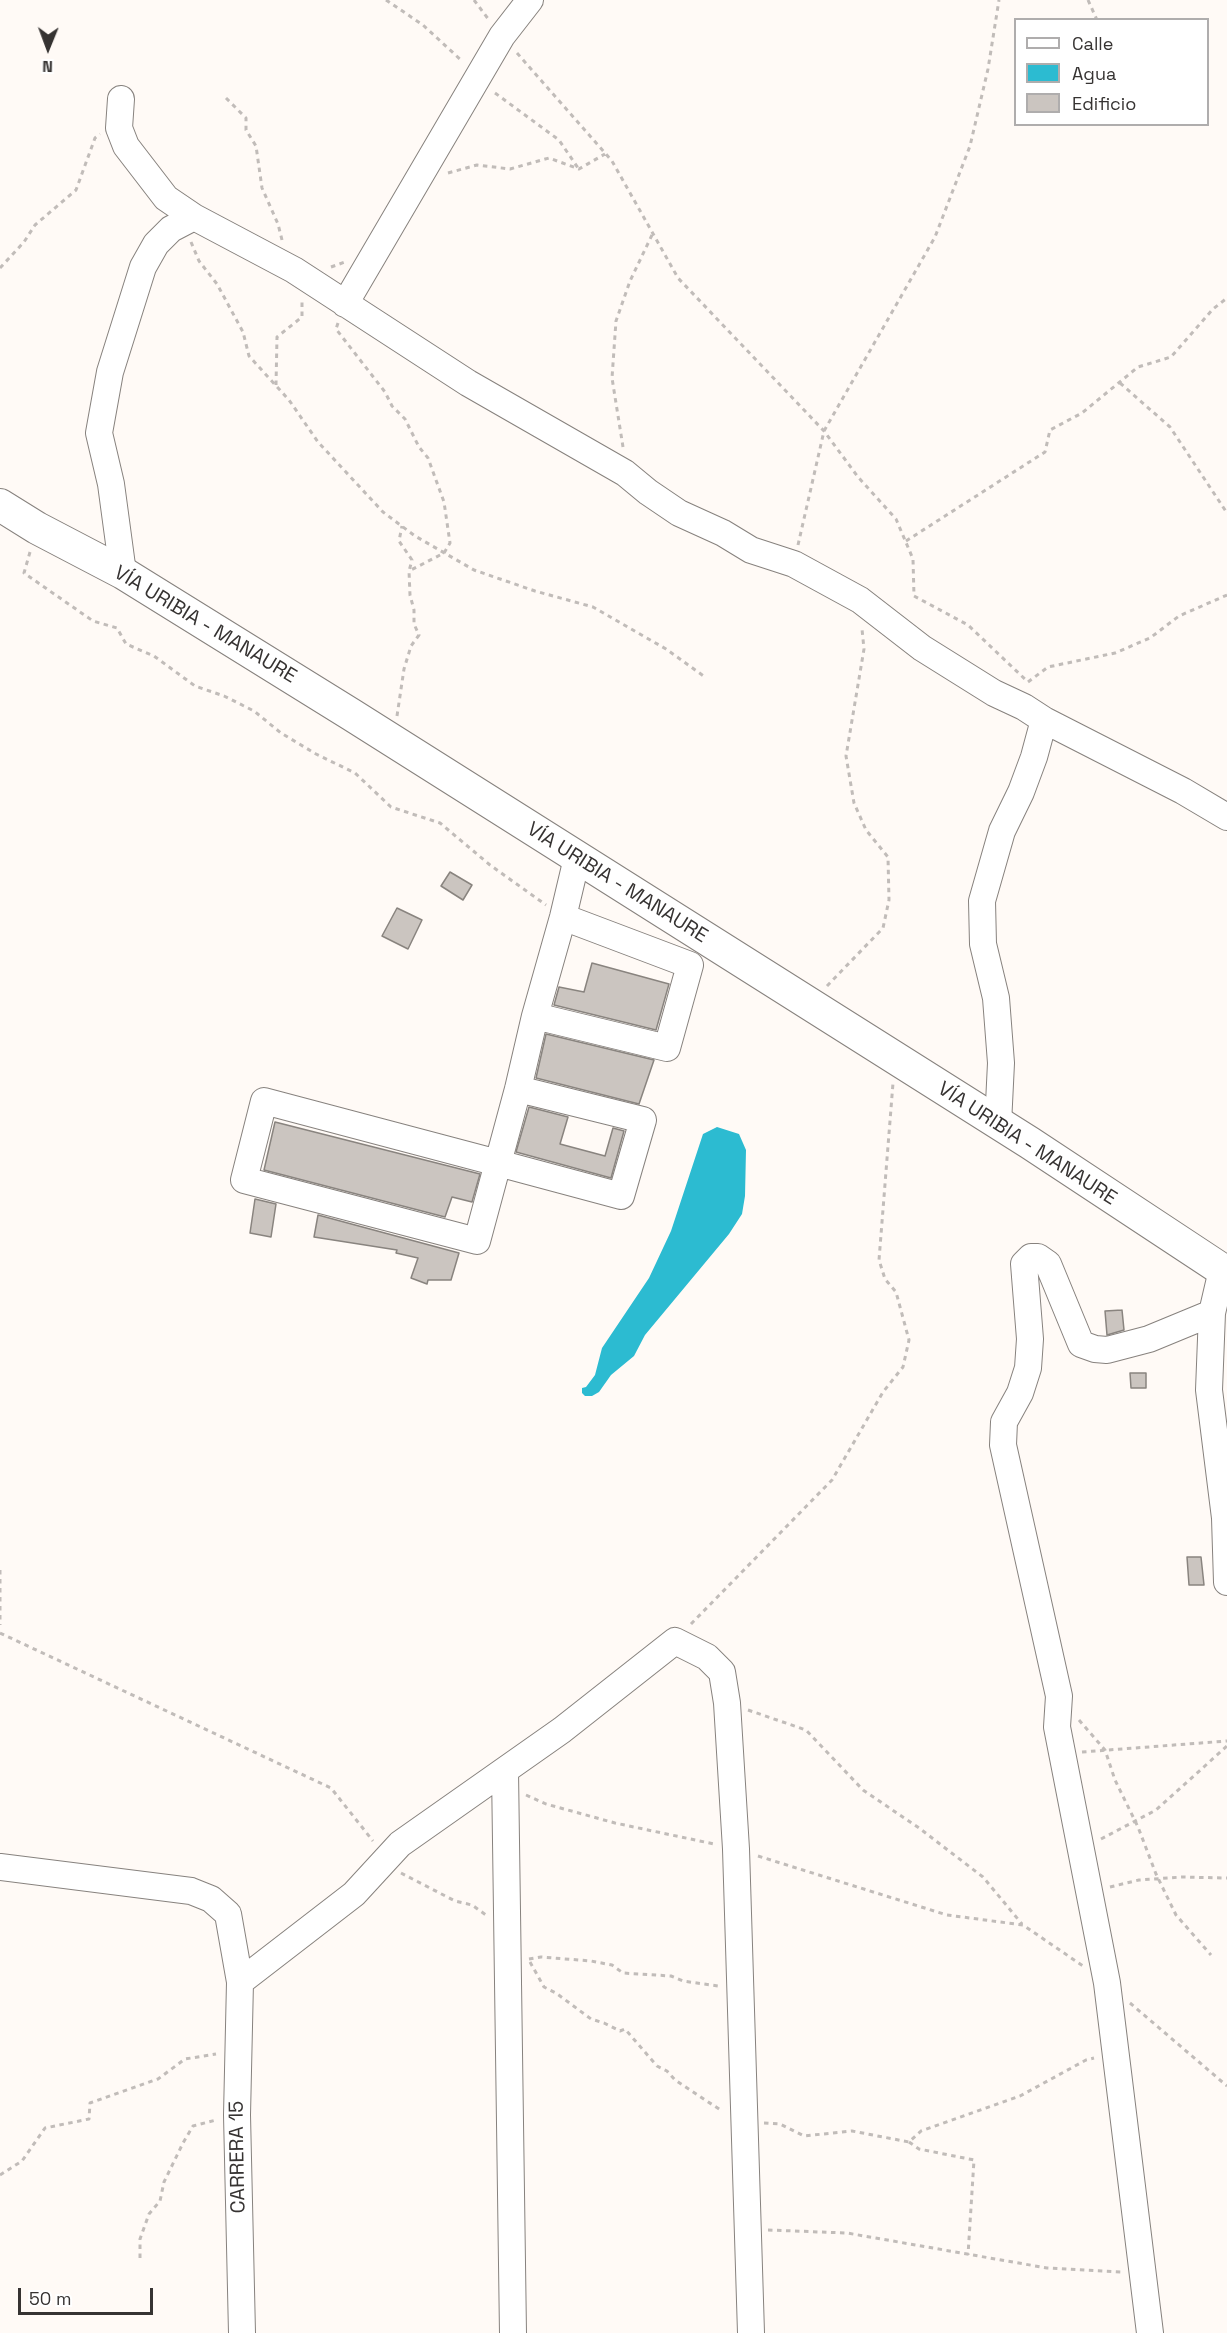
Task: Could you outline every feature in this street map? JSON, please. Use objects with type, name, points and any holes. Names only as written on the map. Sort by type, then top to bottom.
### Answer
[{"type":"main road","name":"VÍA URIBIA - MANAURE","points":[[0,505],[37,528],[123,573],[393,742],[1030,1143],[1225,1272]]},
{"type":"street","points":[[345,304],[502,36],[530,0]]},
{"type":"street","points":[[121,99],[119,128],[126,146],[166,198],[194,217],[260,251],[314,294],[345,304],[468,383],[625,473],[679,513],[723,532],[751,550],[794,564],[860,600],[922,648],[994,693],[1183,791],[1227,817]]},
{"type":"street","points":[[123,573],[111,484],[99,433],[110,372],[143,267],[156,244],[171,230],[194,217]]},
{"type":"street","points":[[998,1124],[1001,1063],[999,1030],[996,998],[982,944],[982,901],[1002,831],[1028,774],[1044,720]]},
{"type":"street","points":[[518,1089],[643,1120],[621,1196],[498,1163],[264,1101],[244,1180],[477,1241],[498,1163],[518,1089],[535,1016],[563,917],[577,858]]},
{"type":"street","points":[[535,1016],[667,1048],[690,965],[563,917]]},
{"type":"street","points":[[1150,2333],[1145,2274],[1107,1983],[1058,1727],[1059,1696],[1003,1445],[1004,1422],[1020,1393],[1028,1368],[1030,1339],[1024,1264],[1031,1257],[1038,1257],[1048,1264],[1081,1344],[1095,1349],[1107,1350],[1149,1339],[1212,1313]]},
{"type":"street","points":[[1225,1272],[1212,1313],[1218,1383],[1227,1582]]},
{"type":"street","points":[[240,1982],[354,1894],[400,1844],[505,1778],[675,1641],[707,1657],[722,1672],[736,1849],[751,2333]]},
{"type":"street","points":[[505,1778],[514,1947],[513,2333]]},
{"type":"street","name":"CARRERA 15","points":[[0,1868],[191,1891],[211,1899],[228,1914],[240,1982],[237,2115],[242,2333]]},
{"type":"path","points":[[474,0],[502,36],[612,161],[678,278],[824,431],[858,477],[896,519],[913,559],[914,596],[968,625],[1028,682]]},
{"type":"path","points":[[794,564],[800,528],[824,431],[935,237],[970,146],[988,69],[999,0]]},
{"type":"path","points":[[1088,0],[1096,18]]},
{"type":"path","points":[[226,98],[246,118],[246,130],[255,146],[262,188],[283,242]]},
{"type":"path","points":[[0,268],[24,242],[34,225],[76,190],[95,138],[107,130],[119,128]]},
{"type":"path","points":[[447,173],[477,165],[510,169],[549,158],[579,169],[606,154]]},
{"type":"path","points":[[194,217],[191,242],[199,261],[217,284],[243,333],[249,356],[289,400],[318,441],[383,512],[474,570],[592,607],[666,649],[705,677]]},
{"type":"path","points":[[625,473],[612,378],[616,321],[630,281],[652,235]]},
{"type":"path","points":[[276,386],[276,337],[302,317],[302,298],[314,294],[322,271],[350,260]]},
{"type":"path","points":[[906,542],[1045,452],[1050,430],[1082,413],[1138,367],[1171,357],[1213,309],[1227,298]]},
{"type":"path","points":[[345,304],[336,329],[385,392],[392,406],[405,419],[418,447],[428,458],[444,502],[450,543],[444,553],[409,571]]},
{"type":"path","points":[[1120,383],[1170,427],[1227,513]]},
{"type":"path","points":[[393,742],[404,669],[411,645],[418,635],[410,596],[409,571],[412,560],[399,541],[402,526]]},
{"type":"path","points":[[37,528],[24,573],[93,621],[117,628],[126,644],[154,656],[195,686],[224,696],[254,711],[281,732],[316,754],[355,773],[392,807],[440,823],[490,865],[563,917]]},
{"type":"path","points":[[994,693],[1028,682],[1048,667],[1116,653],[1150,638],[1179,616],[1227,595]]},
{"type":"path","points":[[808,1004],[883,928],[889,900],[888,857],[866,830],[854,803],[846,756],[864,649],[860,600]]},
{"type":"path","points":[[675,1641],[832,1480],[883,1392],[903,1366],[909,1340],[896,1292],[885,1279],[879,1260],[895,1059]]},
{"type":"path","points":[[0,1570],[2,1571],[0,1625]]},
{"type":"path","points":[[0,1633],[331,1788],[396,1870],[412,1881],[455,1901],[472,1905],[489,1917],[499,1917],[514,1947],[544,1987],[565,1999],[591,2019],[620,2031],[625,2029],[657,2066],[724,2113],[727,2124],[745,2130],[780,2124],[804,2136],[852,2131],[909,2142],[919,2150],[974,2160],[968,2255]]},
{"type":"path","points":[[1059,1696],[1105,1749],[1115,1780],[1176,1915],[1211,1955]]},
{"type":"path","points":[[726,1703],[806,1730],[863,1790],[919,1828],[983,1877],[1023,1925],[1107,1983],[1227,2086]]},
{"type":"path","points":[[1063,1753],[1227,1742]]},
{"type":"path","points":[[1081,1850],[1156,1810],[1227,1746]]},
{"type":"path","points":[[505,1778],[546,1804],[615,1823],[736,1849],[947,1916],[1023,1925]]},
{"type":"path","points":[[1090,1892],[1139,1880],[1227,1878]]},
{"type":"path","points":[[514,1947],[541,1957],[612,1965],[623,1973],[671,1976],[683,1981],[741,1990]]},
{"type":"path","points":[[0,2175],[22,2161],[45,2128],[89,2119],[90,2103],[158,2079],[185,2059],[238,2049]]},
{"type":"path","points":[[909,2142],[921,2131],[1020,2096],[1086,2060],[1117,2054]]},
{"type":"path","points":[[140,2258],[140,2239],[149,2214],[159,2201],[164,2182],[193,2126],[237,2115]]},
{"type":"path","points":[[748,2229],[848,2233],[1047,2268],[1145,2274]]},
{"type":"water","points":[[717,1127],[739,1134],[746,1150],[745,1196],[742,1214],[729,1234],[645,1335],[634,1356],[611,1375],[599,1392],[592,1396],[585,1396],[582,1388],[586,1387],[595,1375],[602,1348],[649,1278],[671,1231],[703,1134]]},
{"type":"building","points":[[450,872],[472,885],[463,900],[441,886]]},
{"type":"building","points":[[397,908],[422,920],[408,949],[382,936]]},
{"type":"building","points":[[592,963],[669,984],[656,1030],[554,1005],[559,987],[584,992]]},
{"type":"building","points":[[546,1034],[654,1060],[639,1104],[536,1078]]},
{"type":"building","points":[[529,1107],[568,1117],[560,1144],[605,1156],[613,1128],[624,1131],[611,1178],[516,1152]]},
{"type":"building","points":[[275,1122],[480,1174],[472,1202],[452,1197],[445,1217],[264,1170]]},
{"type":"building","points":[[255,1199],[276,1204],[271,1237],[250,1233]]},
{"type":"building","points":[[318,1215],[459,1253],[451,1280],[428,1280],[427,1284],[411,1278],[418,1258],[396,1253],[397,1250],[314,1237]]},
{"type":"building","points":[[1122,1310],[1124,1330],[1107,1335],[1105,1311]]},
{"type":"building","points":[[1130,1373],[1146,1373],[1146,1388],[1131,1388]]},
{"type":"building","points":[[1187,1557],[1201,1557],[1204,1585],[1189,1585]]}]
